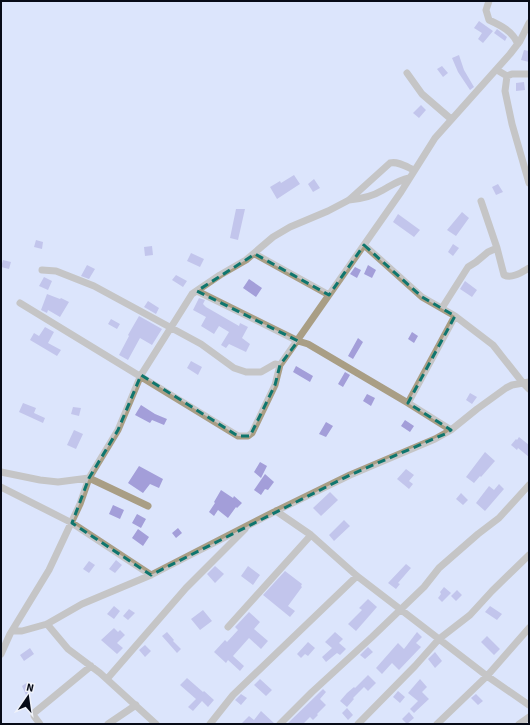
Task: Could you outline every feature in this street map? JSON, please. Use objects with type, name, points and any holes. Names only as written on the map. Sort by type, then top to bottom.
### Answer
[{"type":"street","points":[[489,1],[486,10],[490,20],[511,32],[518,44]]},
{"type":"street","points":[[20,303],[141,375],[238,436],[248,436],[252,433],[275,385],[280,365],[410,178],[435,138],[497,70],[518,44],[529,23]]},
{"type":"street","points":[[497,70],[507,76]]},
{"type":"street","points":[[407,73],[422,94],[451,119]]},
{"type":"street","points":[[507,76],[512,74],[529,74]]},
{"type":"street","points":[[507,76],[505,91],[514,132],[529,183]]},
{"type":"street","points":[[1,654],[6,640],[49,570],[72,523],[89,478],[118,430],[141,375],[192,294],[255,254],[273,237],[290,227],[328,211],[349,200],[390,163],[394,162],[414,170]]},
{"type":"street","points":[[349,200],[357,200],[377,193],[402,179],[410,178]]},
{"type":"street","points":[[482,201],[504,275],[506,277],[518,274],[529,268]]},
{"type":"street","points":[[364,245],[422,297],[455,316],[493,345],[526,383],[529,389]]},
{"type":"street","points":[[442,308],[468,268],[488,252],[497,248]]},
{"type":"street","points":[[255,254],[329,295]]},
{"type":"street","points":[[42,270],[56,271],[94,286],[201,344],[234,368],[246,372],[261,372],[275,364],[280,365]]},
{"type":"street","points":[[197,291],[298,341],[308,344],[451,430]]},
{"type":"street","points":[[408,403],[455,316]]},
{"type":"street","points":[[12,631],[22,631],[47,624],[82,604],[151,575],[350,475],[435,439],[451,430],[506,388],[512,385],[526,383]]},
{"type":"street","points":[[1,472],[58,482],[89,478],[148,506]]},
{"type":"street","points":[[280,724],[424,587],[446,563],[478,534],[499,518],[529,485]]},
{"type":"street","points":[[1,487],[72,523],[151,575]]},
{"type":"street","points":[[276,511],[311,535],[357,576],[486,676],[529,705]]},
{"type":"street","points":[[107,679],[186,588],[249,525]]},
{"type":"street","points":[[228,627],[311,535]]},
{"type":"street","points":[[358,724],[416,666],[439,639],[470,614],[529,555]]},
{"type":"street","points":[[210,724],[233,695],[357,576]]},
{"type":"street","points":[[21,617],[25,624],[32,628]]},
{"type":"street","points":[[47,624],[68,650],[107,679],[156,724]]},
{"type":"street","points":[[437,724],[486,676],[529,628]]},
{"type":"street","points":[[40,724],[34,716],[34,713],[91,666]]},
{"type":"street","points":[[108,724],[136,705]]},
{"type":"street","points":[[519,724],[529,717]]},
{"type":"highlighted area","points":[[364,245],[422,297],[455,316],[408,403],[451,430],[445,434],[350,475],[151,575],[72,523],[89,478],[118,430],[141,375],[238,436],[250,436],[275,385],[280,365],[298,341],[197,291],[255,254],[329,295]]},
{"type":"building","points":[[479,21],[493,31],[483,43],[478,39],[482,33],[474,28]]},
{"type":"building","points":[[497,29],[507,37],[505,41],[494,33]]},
{"type":"building","points":[[524,50],[529,51],[529,62],[521,60]]},
{"type":"building","points":[[459,55],[464,70],[474,87],[470,90],[458,72],[452,58]]},
{"type":"building","points":[[442,66],[448,73],[443,77],[437,69]]},
{"type":"building","points":[[524,82],[525,90],[516,91],[516,83]]},
{"type":"building","points":[[421,105],[426,110],[419,118],[413,113]]},
{"type":"building","points":[[294,175],[300,184],[277,199],[270,187],[280,181],[281,183]]},
{"type":"building","points":[[314,179],[320,188],[313,192],[308,184]]},
{"type":"building","points":[[498,184],[503,192],[496,195],[492,187]]},
{"type":"building","points":[[236,209],[245,209],[238,240],[230,238]]},
{"type":"building","points":[[462,212],[469,218],[456,236],[447,230]]},
{"type":"building","points":[[398,214],[420,230],[414,237],[393,222]]},
{"type":"building","points":[[36,240],[43,242],[42,249],[34,247]]},
{"type":"building","points":[[453,244],[459,248],[453,256],[448,252]]},
{"type":"building","points":[[152,246],[153,255],[145,256],[144,247]]},
{"type":"building","points":[[191,253],[204,259],[200,267],[187,261]]},
{"type":"building","points":[[3,260],[11,262],[9,269],[1,267]]},
{"type":"building","points":[[87,265],[95,269],[89,279],[81,276]]},
{"type":"building","points":[[368,265],[376,270],[372,278],[364,274]]},
{"type":"building","points":[[355,267],[361,270],[357,278],[350,274]]},
{"type":"building","points":[[176,275],[187,281],[183,287],[172,280]]},
{"type":"building","points":[[44,277],[52,281],[48,290],[39,286]]},
{"type":"building","points":[[249,279],[262,288],[256,297],[243,288]]},
{"type":"building","points":[[465,281],[477,290],[472,297],[460,289]]},
{"type":"building","points":[[47,294],[69,302],[60,317],[48,310],[47,313],[41,310]]},
{"type":"building","points":[[199,298],[205,300],[203,304],[206,307],[239,326],[240,323],[248,327],[242,338],[250,344],[246,352],[229,344],[226,348],[221,345],[229,332],[219,326],[214,334],[201,326],[206,317],[193,310]]},
{"type":"building","points":[[148,301],[159,308],[156,314],[144,307]]},
{"type":"building","points":[[139,316],[162,329],[152,345],[140,338],[128,360],[119,355]]},
{"type":"building","points":[[111,319],[120,324],[117,329],[108,324]]},
{"type":"building","points":[[45,327],[54,332],[48,343],[61,350],[57,356],[30,340],[34,333],[39,336]]},
{"type":"building","points":[[412,332],[418,336],[414,343],[408,339]]},
{"type":"building","points":[[358,338],[363,342],[353,359],[348,356]]},
{"type":"building","points":[[191,361],[202,367],[198,375],[187,368]]},
{"type":"building","points":[[296,366],[313,376],[310,382],[293,372]]},
{"type":"building","points":[[345,372],[350,375],[343,387],[338,384]]},
{"type":"building","points":[[470,393],[477,397],[472,404],[466,400]]},
{"type":"building","points":[[367,394],[375,398],[371,406],[363,401]]},
{"type":"building","points":[[23,403],[36,408],[34,413],[45,418],[43,423],[19,412]]},
{"type":"building","points":[[141,405],[155,414],[167,419],[164,425],[152,420],[150,423],[135,415]]},
{"type":"building","points":[[73,407],[81,408],[79,416],[71,414]]},
{"type":"building","points":[[405,420],[414,426],[410,432],[401,426]]},
{"type":"building","points":[[326,422],[333,426],[326,437],[319,434]]},
{"type":"building","points":[[74,430],[83,434],[76,449],[67,445]]},
{"type":"building","points":[[519,437],[529,445],[529,457],[518,448],[517,450],[511,445]]},
{"type":"building","points":[[485,452],[495,461],[474,483],[466,477]]},
{"type":"building","points":[[260,462],[267,466],[261,478],[254,472]]},
{"type":"building","points":[[139,466],[163,479],[159,488],[150,484],[143,493],[128,483]]},
{"type":"building","points":[[406,469],[414,475],[409,481],[413,484],[409,489],[397,479]]},
{"type":"building","points":[[265,474],[274,482],[268,490],[265,489],[261,495],[254,490]]},
{"type":"building","points":[[499,484],[504,489],[485,511],[476,503],[489,486],[494,490]]},
{"type":"building","points":[[221,490],[233,498],[234,496],[242,503],[237,508],[236,507],[228,518],[218,510],[214,516],[209,512]]},
{"type":"building","points":[[330,492],[338,500],[321,516],[313,508]]},
{"type":"building","points":[[461,493],[468,500],[463,505],[456,499]]},
{"type":"building","points":[[113,505],[124,510],[120,519],[109,514]]},
{"type":"building","points":[[137,514],[146,519],[141,528],[132,523]]},
{"type":"building","points":[[344,520],[350,526],[334,541],[329,535]]},
{"type":"building","points":[[178,528],[182,533],[176,538],[172,533]]},
{"type":"building","points":[[138,529],[149,537],[143,546],[132,538]]},
{"type":"building","points":[[116,560],[122,565],[115,573],[109,569]]},
{"type":"building","points":[[89,561],[95,565],[89,573],[83,569]]},
{"type":"building","points":[[406,564],[411,568],[398,583],[400,584],[396,589],[388,583]]},
{"type":"building","points":[[215,566],[224,574],[215,583],[207,574]]},
{"type":"building","points":[[248,566],[260,575],[253,585],[241,576]]},
{"type":"building","points":[[285,571],[302,584],[302,587],[288,606],[295,611],[290,617],[263,595]]},
{"type":"building","points":[[444,587],[451,593],[442,602],[438,598]]},
{"type":"building","points":[[457,590],[462,595],[456,601],[451,596]]},
{"type":"building","points":[[368,599],[377,607],[356,631],[348,624],[362,610],[359,608]]},
{"type":"building","points":[[114,606],[120,611],[114,619],[107,614]]},
{"type":"building","points":[[490,606],[502,614],[497,620],[485,612]]},
{"type":"building","points":[[129,609],[135,613],[128,620],[123,616]]},
{"type":"building","points":[[203,610],[212,621],[200,630],[191,619]]},
{"type":"building","points":[[249,612],[260,622],[254,629],[268,641],[261,649],[249,638],[233,656],[244,666],[240,671],[228,660],[226,663],[214,652],[225,640],[227,642],[238,630],[235,627]]},
{"type":"building","points":[[114,628],[118,632],[120,630],[125,635],[117,643],[123,648],[117,654],[101,640]]},
{"type":"building","points":[[167,632],[181,649],[177,653],[162,636]]},
{"type":"building","points":[[335,632],[343,639],[339,643],[346,649],[340,655],[337,653],[326,662],[322,657],[332,648],[325,642]]},
{"type":"building","points":[[417,632],[422,637],[416,643],[421,647],[399,670],[392,663],[382,674],[376,668],[398,643],[404,649]]},
{"type":"building","points":[[487,636],[500,649],[494,655],[481,642]]},
{"type":"building","points":[[308,642],[315,648],[308,656],[305,654],[301,658],[297,654]]},
{"type":"building","points":[[145,645],[151,651],[145,657],[139,650]]},
{"type":"building","points":[[368,647],[373,652],[365,659],[360,655]]},
{"type":"building","points":[[30,648],[34,654],[24,661],[20,655]]},
{"type":"building","points":[[435,652],[442,661],[435,668],[428,659]]},
{"type":"building","points":[[368,675],[376,683],[368,691],[364,687],[353,698],[354,699],[347,707],[340,701]]},
{"type":"building","points":[[187,678],[214,700],[208,707],[202,701],[193,711],[188,707],[196,699],[180,685]]},
{"type":"building","points":[[260,679],[272,690],[266,696],[254,685]]},
{"type":"building","points":[[420,679],[427,687],[422,692],[429,699],[414,713],[410,709],[418,701],[408,693]]},
{"type":"building","points":[[28,682],[33,691],[26,695],[22,686]]},
{"type":"building","points":[[323,689],[326,692],[320,699],[326,705],[313,720],[310,717],[303,724],[287,724]]},
{"type":"building","points":[[398,691],[405,697],[400,703],[393,697]]},
{"type":"building","points":[[241,694],[247,698],[241,705],[235,700]]},
{"type":"building","points":[[476,694],[483,701],[478,705],[471,698]]},
{"type":"building","points":[[347,708],[353,715],[348,720],[342,713]]},
{"type":"building","points":[[261,711],[275,724],[241,724],[249,716],[254,720]]},
{"type":"building","points":[[409,712],[414,718],[407,724],[402,719]]}]
